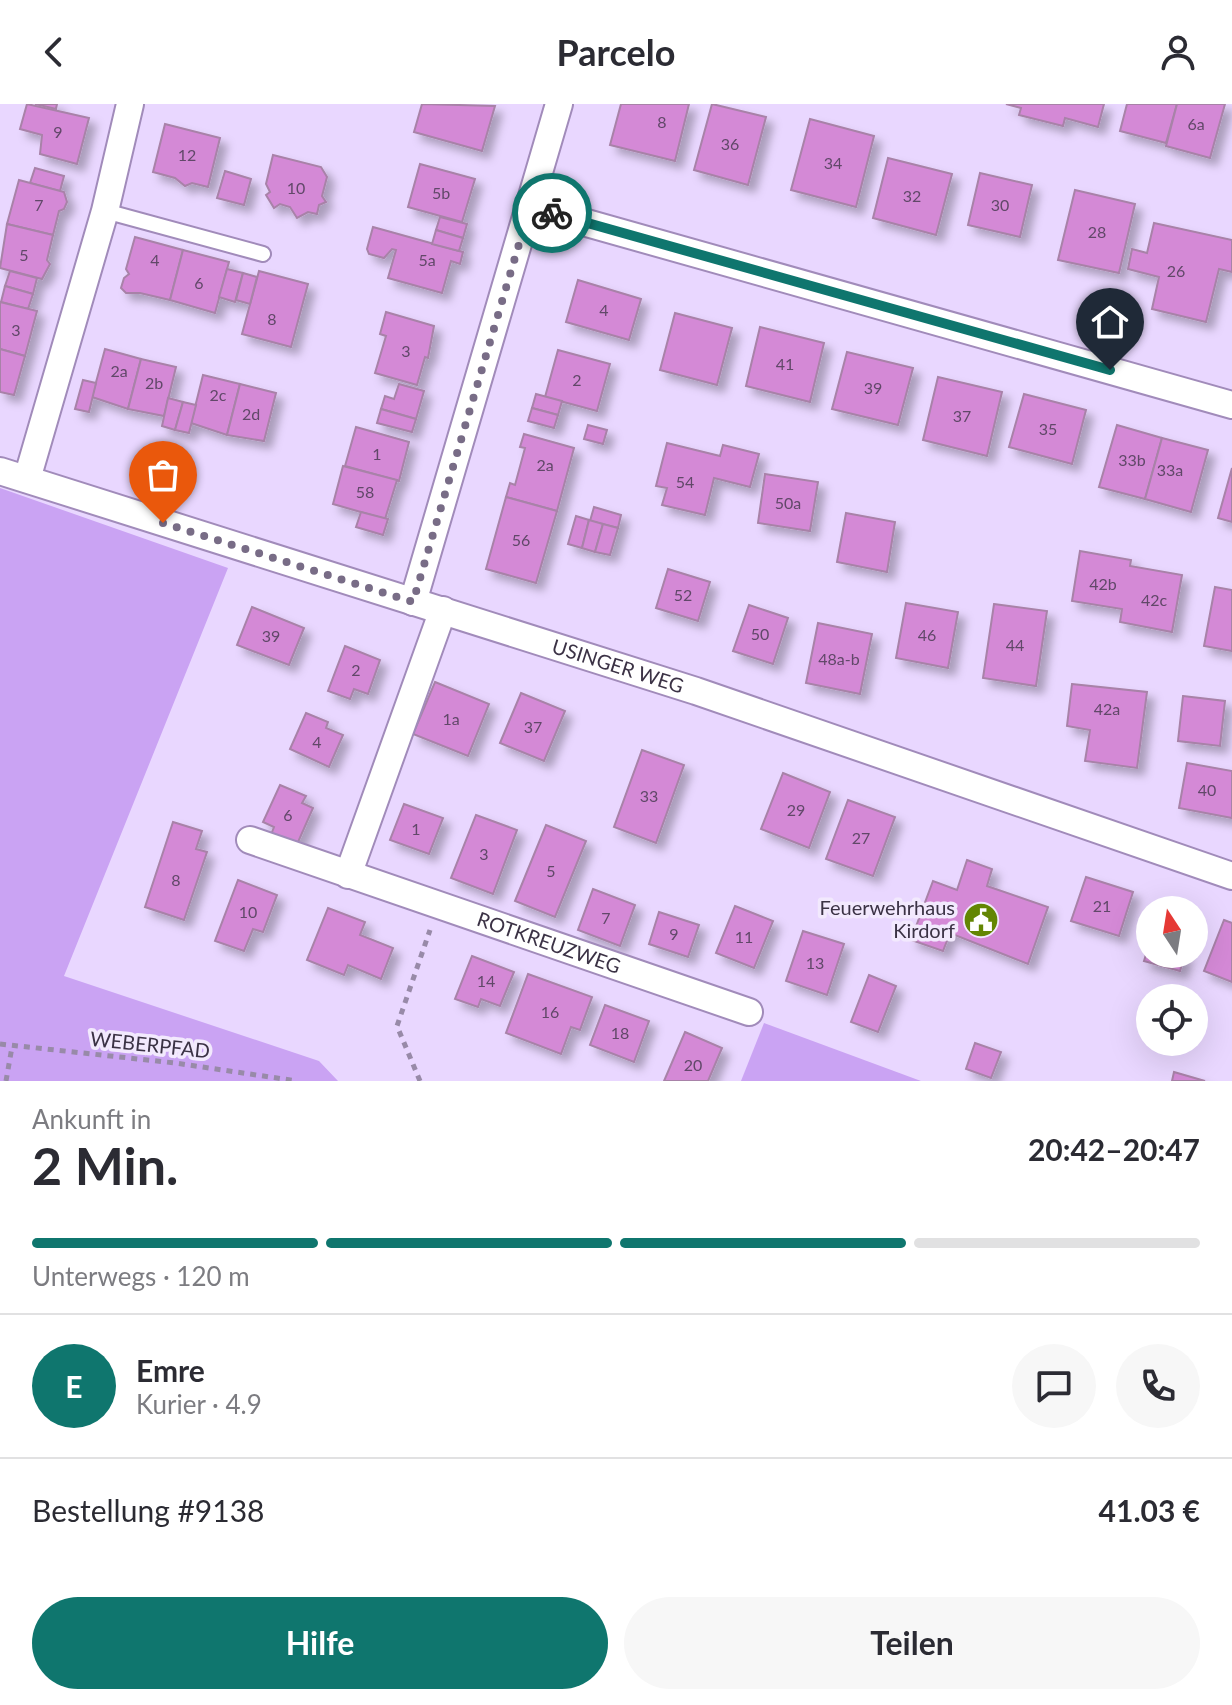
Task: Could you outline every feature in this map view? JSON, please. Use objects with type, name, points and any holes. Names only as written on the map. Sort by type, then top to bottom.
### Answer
[{"type":"street","points":[[27,479],[105,211],[130,104]]},
{"type":"street","points":[[413,602],[559,104]]},
{"type":"street","points":[[530,207],[1232,405]]},
{"type":"street","name":"USINGER WEG","points":[[0,471],[443,610],[935,770],[1232,876]]},
{"type":"street","points":[[348,875],[443,610]]},
{"type":"street","name":"ROTKREUZWEG","points":[[250,840],[749,1012]]},
{"type":"lane","points":[[105,211],[263,254]]},
{"type":"path","points":[[420,1081],[397,1026],[438,907]]},
{"type":"path","name":"WEBERPFAD","points":[[0,1044],[175,1063],[297,1081]]},
{"type":"path","points":[[6,1081],[12,1047]]},
{"type":"shaded area","points":[[0,488],[228,568],[64,976],[319,1061],[338,1081],[0,1081]]},
{"type":"shaded area","points":[[764,1023],[921,1081],[741,1081]]},
{"type":"building","points":[[27,104],[89,118],[77,164],[40,154],[42,135],[20,129]]},
{"type":"building","points":[[35,104],[57,104],[56,109]]},
{"type":"building","points":[[422,104],[495,106],[482,151],[414,132]]},
{"type":"building","points":[[621,104],[689,104],[675,161],[610,145]]},
{"type":"building","points":[[712,104],[766,117],[748,185],[694,170]]},
{"type":"building","points":[[1006,104],[1104,104],[1098,127],[1065,118],[1063,126],[1019,115],[1021,108]]},
{"type":"building","points":[[1127,104],[1177,104],[1166,143],[1120,131]]},
{"type":"building","points":[[1177,104],[1225,104],[1210,158],[1166,146]]},
{"type":"building","points":[[810,119],[874,136],[856,207],[791,190]]},
{"type":"building","points":[[165,124],[220,138],[208,187],[192,183],[185,186],[175,178],[153,172]]},
{"type":"building","points":[[273,155],[321,167],[327,177],[322,196],[326,202],[319,205],[317,214],[308,212],[297,218],[290,207],[280,204],[274,208],[266,195],[270,192],[266,184]]},
{"type":"building","points":[[888,158],[952,174],[936,235],[873,218]]},
{"type":"building","points":[[420,164],[475,179],[462,222],[408,207]]},
{"type":"building","points":[[35,168],[64,176],[60,191],[30,183]]},
{"type":"building","points":[[225,171],[251,179],[244,205],[217,198]]},
{"type":"building","points":[[980,173],[1032,185],[1020,237],[968,225]]},
{"type":"building","points":[[19,180],[64,192],[67,202],[64,209],[59,211],[53,235],[7,224]]},
{"type":"building","points":[[1075,190],[1135,204],[1119,273],[1058,260]]},
{"type":"building","points":[[440,217],[467,224],[463,238],[436,230]]},
{"type":"building","points":[[1154,223],[1232,240],[1232,272],[1219,269],[1206,322],[1152,309],[1159,277],[1128,269],[1132,249],[1147,253]]},
{"type":"building","points":[[7,224],[53,235],[47,260],[50,264],[42,279],[0,268]]},
{"type":"building","points":[[373,227],[463,252],[460,264],[451,261],[442,293],[388,278],[396,250],[392,249],[384,258],[369,254],[367,249]]},
{"type":"building","points":[[436,230],[463,238],[459,251],[432,244]]},
{"type":"building","points":[[135,237],[183,250],[170,300],[126,293],[121,288],[129,274],[126,269]]},
{"type":"building","points":[[183,250],[229,262],[215,313],[170,300]]},
{"type":"building","points":[[227,269],[243,273],[235,302],[219,297]]},
{"type":"building","points":[[10,271],[37,278],[33,294],[5,286]]},
{"type":"building","points":[[259,271],[308,284],[291,347],[242,334]]},
{"type":"building","points":[[243,273],[257,277],[250,304],[236,300]]},
{"type":"building","points":[[578,280],[641,299],[629,340],[566,322]]},
{"type":"building","points":[[5,286],[33,294],[28,309],[1,302]]},
{"type":"building","points":[[0,302],[37,311],[25,356],[0,349]]},
{"type":"building","points":[[386,312],[434,326],[428,358],[425,357],[417,385],[375,373],[386,336],[380,334]]},
{"type":"building","points":[[675,313],[732,328],[717,385],[660,370]]},
{"type":"building","points":[[760,327],[824,343],[810,402],[746,386]]},
{"type":"building","points":[[0,349],[25,356],[14,395],[0,392]]},
{"type":"building","points":[[105,349],[141,359],[128,409],[92,397]]},
{"type":"building","points":[[558,350],[610,364],[597,411],[545,397]]},
{"type":"building","points":[[847,352],[913,368],[898,425],[832,409]]},
{"type":"building","points":[[141,359],[176,367],[164,416],[128,409]]},
{"type":"building","points":[[203,375],[240,384],[227,435],[191,423]]},
{"type":"building","points":[[938,377],[1002,392],[987,456],[923,440]]},
{"type":"building","points":[[83,380],[96,383],[89,412],[75,409]]},
{"type":"building","points":[[240,384],[276,393],[264,441],[227,435]]},
{"type":"building","points":[[399,384],[424,391],[416,419],[381,409],[385,396],[394,399]]},
{"type":"building","points":[[536,394],[562,401],[558,415],[532,408]]},
{"type":"building","points":[[1024,394],[1086,410],[1072,464],[1009,447]]},
{"type":"building","points":[[168,398],[183,402],[175,430],[162,426]]},
{"type":"building","points":[[183,402],[196,405],[189,433],[175,430]]},
{"type":"building","points":[[532,408],[558,415],[554,428],[528,421]]},
{"type":"building","points":[[381,409],[416,419],[412,432],[377,423]]},
{"type":"building","points":[[588,425],[607,430],[603,444],[584,439]]},
{"type":"building","points":[[1117,425],[1162,438],[1145,499],[1099,487]]},
{"type":"building","points":[[356,427],[409,442],[399,481],[345,466]]},
{"type":"building","points":[[524,434],[574,448],[557,511],[506,497],[510,483],[515,485],[525,448],[520,447]]},
{"type":"building","points":[[1162,438],[1208,450],[1191,512],[1145,499]]},
{"type":"building","points":[[667,443],[720,456],[723,445],[759,454],[750,487],[714,478],[705,515],[662,505],[667,488],[656,486]]},
{"type":"building","points":[[343,466],[397,480],[385,519],[333,504]]},
{"type":"building","points":[[1232,468],[1232,522],[1218,518]]},
{"type":"building","points":[[765,474],[818,482],[810,531],[758,523]]},
{"type":"building","points":[[506,497],[557,511],[536,583],[486,569]]},
{"type":"building","points":[[594,507],[621,515],[618,528],[590,521]]},
{"type":"building","points":[[361,512],[388,519],[383,535],[356,527]]},
{"type":"building","points":[[846,513],[895,522],[887,572],[837,562]]},
{"type":"building","points":[[576,516],[589,520],[582,548],[568,544]]},
{"type":"building","points":[[589,520],[603,524],[595,552],[582,548]]},
{"type":"building","points":[[603,524],[618,528],[610,555],[595,552]]},
{"type":"building","points":[[1080,551],[1131,560],[1130,566],[1182,575],[1172,632],[1120,622],[1122,609],[1072,601]]},
{"type":"building","points":[[668,569],[710,582],[698,621],[656,608]]},
{"type":"building","points":[[1215,587],[1232,590],[1232,651],[1204,646]]},
{"type":"building","points":[[906,603],[958,612],[948,668],[896,658]]},
{"type":"building","points":[[994,604],[1047,611],[1036,686],[983,678]]},
{"type":"building","points":[[749,605],[788,618],[773,664],[733,651]]},
{"type":"building","points":[[252,607],[304,628],[289,665],[237,645]]},
{"type":"building","points":[[818,623],[872,634],[860,694],[806,683]]},
{"type":"building","points":[[345,646],[380,660],[368,694],[354,689],[350,699],[328,691]]},
{"type":"building","points":[[435,682],[489,704],[468,756],[413,734]]},
{"type":"building","points":[[1072,684],[1147,692],[1137,768],[1085,761],[1090,730],[1067,726]]},
{"type":"building","points":[[521,693],[565,711],[544,761],[500,743]]},
{"type":"building","points":[[1183,696],[1225,701],[1220,746],[1178,741]]},
{"type":"building","points":[[306,713],[328,722],[326,728],[343,735],[329,767],[290,749]]},
{"type":"building","points":[[642,750],[684,765],[656,843],[614,827]]},
{"type":"building","points":[[1187,763],[1232,771],[1232,818],[1179,808]]},
{"type":"building","points":[[783,773],[830,792],[809,848],[761,829]]},
{"type":"building","points":[[280,785],[306,796],[302,803],[313,808],[295,849],[269,840],[274,827],[263,822]]},
{"type":"building","points":[[848,800],[895,817],[873,876],[826,859]]},
{"type":"building","points":[[404,804],[443,818],[429,854],[390,840]]},
{"type":"building","points":[[476,815],[517,830],[493,894],[451,878]]},
{"type":"building","points":[[173,822],[202,831],[196,849],[207,852],[184,920],[145,907]]},
{"type":"building","points":[[546,825],[586,841],[555,917],[515,901]]},
{"type":"building","name":"Feuerwehrhaus Kirdorf","points":[[967,860],[992,869],[987,886],[1048,907],[1028,964],[950,933],[943,951],[911,940],[933,881],[957,890]]},
{"type":"building","points":[[1086,877],[1133,892],[1119,936],[1071,921]]},
{"type":"building","points":[[238,880],[277,895],[263,932],[253,929],[244,951],[215,941]]},
{"type":"building","points":[[593,889],[635,905],[620,946],[578,930]]},
{"type":"building","points":[[735,906],[773,921],[754,968],[716,953]]},
{"type":"building","points":[[328,908],[365,922],[360,935],[393,948],[381,979],[348,965],[344,975],[307,960]]},
{"type":"building","points":[[659,912],[699,925],[688,957],[649,944]]},
{"type":"building","points":[[1224,920],[1232,923],[1232,982],[1204,971],[1208,968]]},
{"type":"building","points":[[803,931],[844,944],[827,995],[786,981]]},
{"type":"building","points":[[472,956],[514,972],[500,1006],[481,999],[478,1007],[455,999]]},
{"type":"building","points":[[528,974],[592,997],[580,1030],[571,1027],[561,1054],[506,1033]]},
{"type":"building","points":[[869,975],[896,986],[878,1032],[851,1022]]},
{"type":"building","points":[[605,1005],[649,1021],[634,1062],[590,1045]]},
{"type":"building","points":[[685,1032],[722,1048],[708,1081],[664,1081]]},
{"type":"building","points":[[975,1043],[1001,1052],[991,1078],[966,1069]]},
{"type":"building","points":[[1174,1072],[1205,1081],[1172,1081]]},
{"type":"way so far","points":[[163,523],[413,602],[530,207],[552,213]]},
{"type":"place","name":"Feuerwehrhaus Kirdorf","points":[[981,920]]},
{"type":"route","points":[[552,213],[1110,370]]}]
